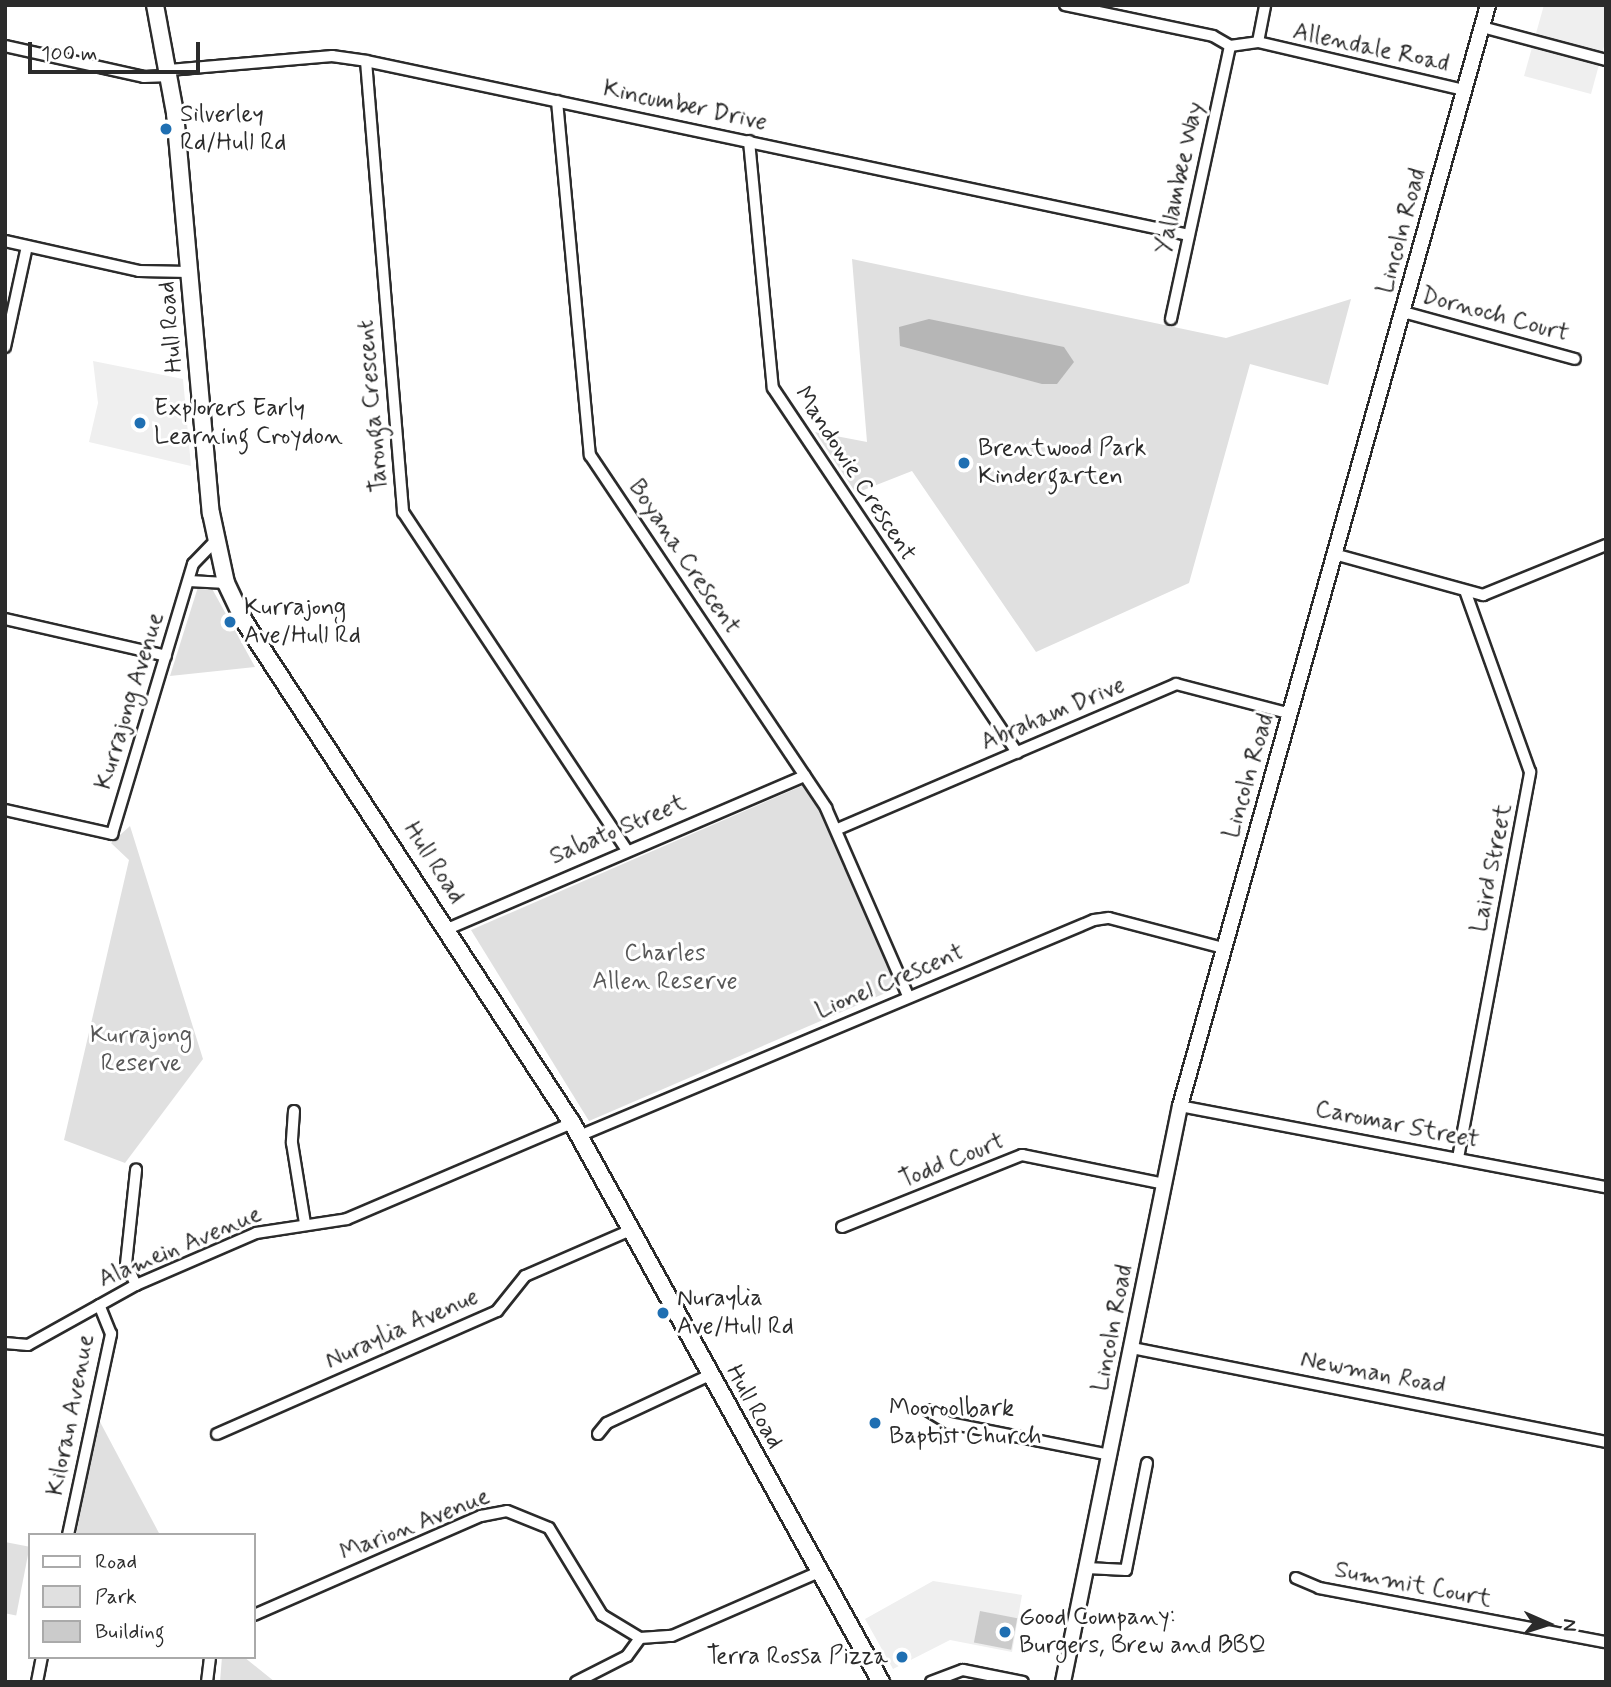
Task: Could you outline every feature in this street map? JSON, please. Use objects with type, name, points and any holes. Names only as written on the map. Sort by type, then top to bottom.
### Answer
[{"type":"main road","name":"Hull Road","points":[[155,5],[169,73],[215,541],[226,583],[244,621],[450,928],[576,1129],[881,1682]]},
{"type":"main road","name":"Lincoln Road","points":[[1063,1682],[1181,1106],[1488,5]]},
{"type":"street","points":[[1065,5],[1213,36],[1230,46]]},
{"type":"street","points":[[1258,42],[1265,5]]},
{"type":"street","points":[[1482,27],[1606,60]]},
{"type":"street","name":"Allendale Road","points":[[1230,46],[1258,42],[1465,89]]},
{"type":"street","name":"Yallambee Way","points":[[1171,319],[1230,46]]},
{"type":"street","name":"Kincumber Drive","points":[[5,47],[144,77],[332,55],[1189,235]]},
{"type":"street","name":"Taronga Crescent","points":[[366,61],[403,512],[626,849]]},
{"type":"street","name":"Boyana Crescent","points":[[557,101],[590,455],[838,829],[908,996]]},
{"type":"street","name":"Mandowie Crescent","points":[[749,141],[773,388],[1017,753]]},
{"type":"street","points":[[5,241],[139,271],[190,272]]},
{"type":"street","points":[[5,347],[27,246]]},
{"type":"street","name":"Dornoch Court","points":[[1403,312],[1575,359]]},
{"type":"street","name":"Kurrajong Avenue","points":[[5,810],[112,834],[189,581],[202,550],[215,541]]},
{"type":"street","points":[[1334,554],[1466,593],[1483,595],[1606,545]]},
{"type":"street","points":[[189,581],[226,583]]},
{"type":"street","name":"Laird Street","points":[[1458,1158],[1530,772],[1466,593]]},
{"type":"street","points":[[5,619],[166,656]]},
{"type":"street","name":"Abraham Drive","points":[[838,829],[1176,684],[1291,714]]},
{"type":"street","name":"Sabato Street","points":[[450,928],[626,849],[805,776]]},
{"type":"street","name":"Lionel Crescent","points":[[576,1129],[1094,920],[1109,918],[1223,948]]},
{"type":"street","name":"Caromar Street","points":[[1181,1106],[1606,1186]]},
{"type":"street","points":[[294,1111],[292,1143],[305,1223]]},
{"type":"street","name":"Alamein Avenue","points":[[5,1343],[28,1345],[136,1285],[256,1233],[305,1223],[347,1219],[576,1129]]},
{"type":"street","name":"Todd Court","points":[[842,1227],[1022,1155],[1164,1184]]},
{"type":"street","points":[[136,1170],[126,1264],[136,1285]]},
{"type":"street","name":"Nuraylia Avenue","points":[[217,1434],[497,1311],[525,1276],[631,1230]]},
{"type":"street","name":"Kiloran Avenue","points":[[68,1533],[111,1334],[99,1305]]},
{"type":"street","name":"Newman Road","points":[[1132,1348],[1606,1442]]},
{"type":"street","points":[[598,1434],[607,1423],[710,1376]]},
{"type":"street","points":[[927,1410],[949,1423],[1111,1455]]},
{"type":"street","points":[[1087,1568],[1126,1570],[1147,1463]]},
{"type":"street","name":"Marion Avenue","points":[[256,1614],[481,1516],[507,1511],[549,1528],[602,1615],[640,1638]]},
{"type":"street","points":[[576,1682],[627,1656],[640,1638],[672,1636],[819,1572]]},
{"type":"street","name":"Summit Court","points":[[1296,1578],[1319,1588],[1606,1642]]},
{"type":"street","points":[[37,1682],[42,1659]]},
{"type":"street","points":[[207,1682],[210,1659]]},
{"type":"street","points":[[932,1682],[963,1670],[1023,1682]]},
{"type":"shaded area","points":[[1544,5],[1606,5],[1606,39],[1591,94],[1524,76]]},
{"type":"shaded area","points":[[929,319],[1064,347],[1074,362],[1057,384],[1042,384],[900,346],[899,327]]},
{"type":"shaded area","name":"Explorers Early Learning Croydon","points":[[93,361],[183,379],[191,466],[89,442],[98,403]]},
{"type":"shaded area","points":[[933,1581],[1022,1595],[1012,1652],[950,1640],[893,1669],[865,1619]]},
{"type":"green space","points":[[852,259],[1226,338],[1351,299],[1328,385],[1250,364],[1189,583],[1036,652],[912,471],[856,493],[815,432],[867,442]]},
{"type":"green space","points":[[210,585],[255,667],[170,676],[198,587]]},
{"type":"green space","name":"Charles Allen Reserve","points":[[804,785],[833,835],[897,988],[589,1121],[471,930]]},
{"type":"green space","name":"Kurrajong Reserve","points":[[130,826],[203,1059],[125,1163],[64,1140],[129,860],[111,843]]},
{"type":"green space","points":[[99,1420],[159,1533],[76,1533]]},
{"type":"green space","points":[[5,1542],[28,1546],[16,1615],[5,1613]]},
{"type":"green space","points":[[222,1659],[246,1659],[275,1682],[220,1682]]},
{"type":"building","points":[[980,1611],[1017,1618],[1011,1650],[974,1642]]},
{"type":"place","name":"Silverley Rd/Hull Rd","points":[[166,129]]},
{"type":"place","name":"Explorers Early Learning Croydon","points":[[140,423]]},
{"type":"place","name":"Brentwood Park Kindergarten","points":[[964,463]]},
{"type":"place","name":"Kurrajong Ave/Hull Rd","points":[[230,622]]},
{"type":"place","name":"Nuraylia Ave/Hull Rd","points":[[663,1313]]},
{"type":"place","name":"Mooroolbark Baptist Church","points":[[875,1423]]},
{"type":"place","name":"Good Company: Burgers, Brew and BBQ","points":[[1005,1632]]},
{"type":"place","name":"Terra Rossa Pizza","points":[[902,1657]]}]
